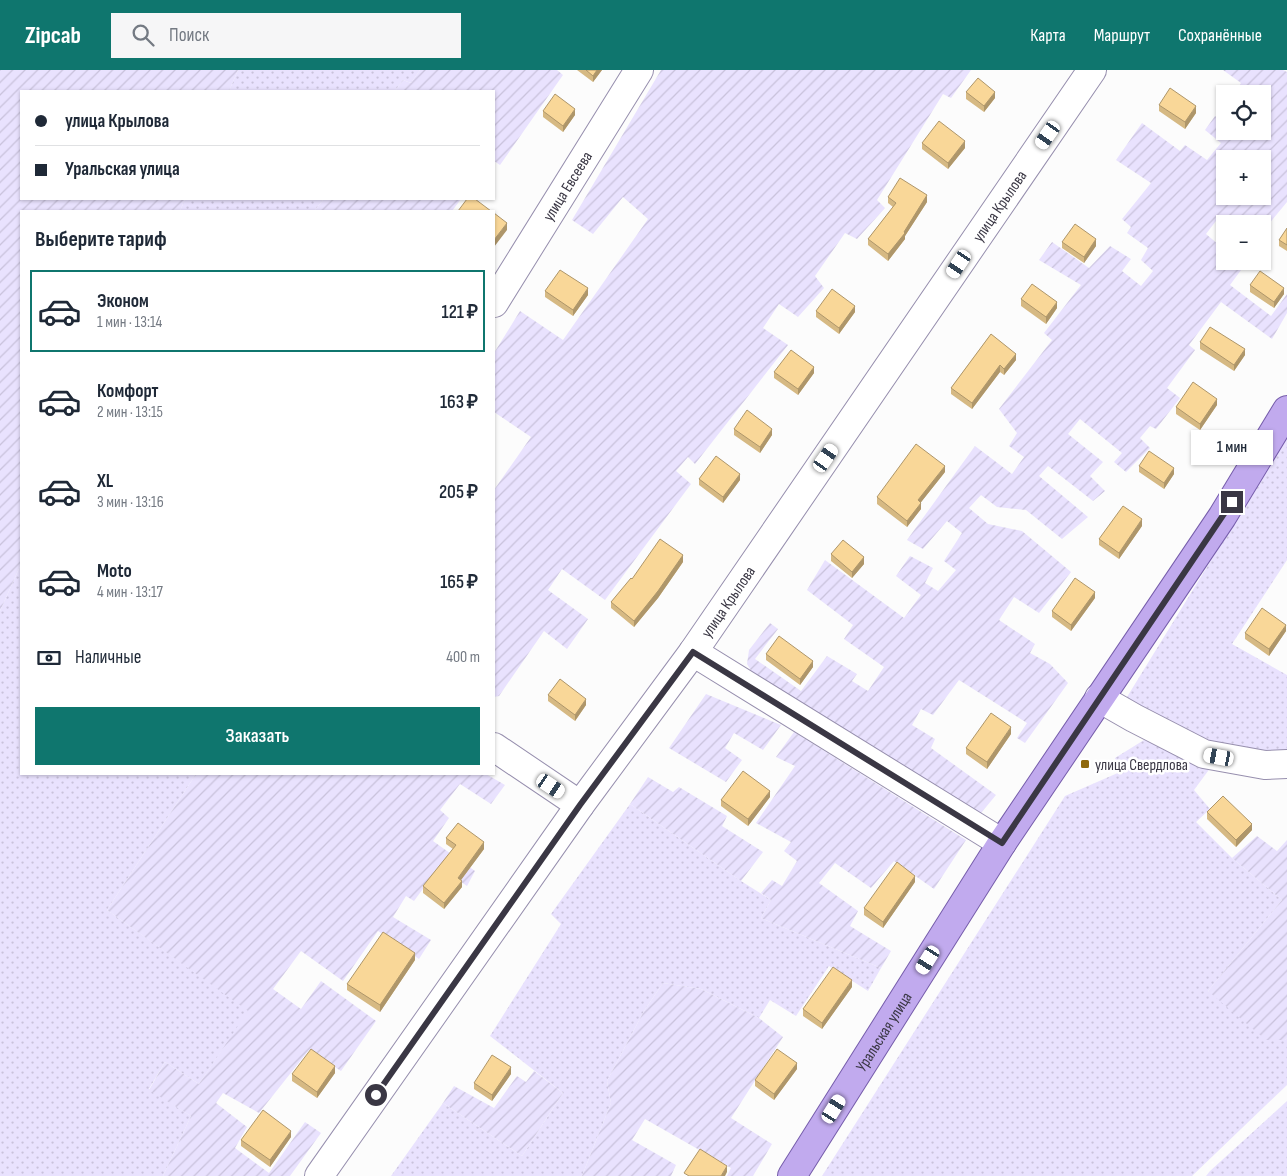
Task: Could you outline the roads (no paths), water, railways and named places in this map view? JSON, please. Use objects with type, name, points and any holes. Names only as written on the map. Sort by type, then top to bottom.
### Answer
[{"type":"main road","name":"Уральская улица","points":[[792,1176],[1002,843],[1222,517],[1287,410]]},
{"type":"street","name":"улица Евсеева","points":[[495,301],[639,70]]},
{"type":"street","name":"улица Крылова","points":[[319,1176],[580,805],[693,652],[1092,70]]},
{"type":"street","points":[[693,652],[1002,843]]},
{"type":"street","points":[[1099,698],[1204,754],[1265,765],[1287,764]]},
{"type":"street","points":[[495,748],[580,805]]},
{"type":"place","name":"улица Свердлова","points":[[1085,764]]}]
